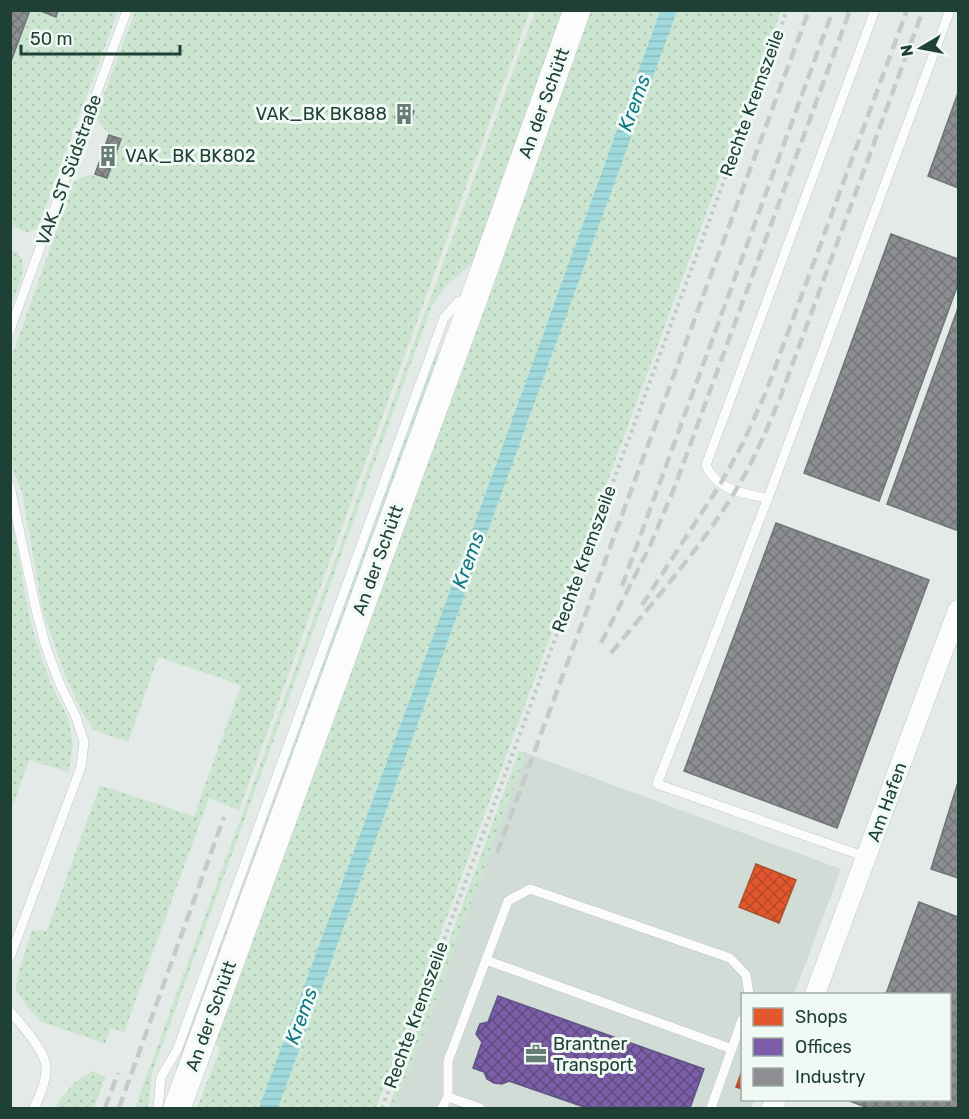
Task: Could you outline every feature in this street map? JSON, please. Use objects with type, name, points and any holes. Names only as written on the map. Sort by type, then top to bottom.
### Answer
[{"type":"street","name":"An der Schütt","points":[[177,1108],[476,293],[577,10]]},
{"type":"street","name":"Am Hafen","points":[[815,993],[958,610]]},
{"type":"lane","name":"VAK_ST Südstraße","points":[[10,330],[127,10]]},
{"type":"lane","points":[[768,498],[735,492],[710,476],[705,465],[875,10]]},
{"type":"lane","points":[[866,857],[657,784],[768,498],[950,10]]},
{"type":"lane","points":[[158,1108],[161,1077],[177,1050],[444,318],[458,302],[476,293]]},
{"type":"lane","points":[[10,486],[46,647],[59,682],[76,717],[84,742],[81,767],[10,957]]},
{"type":"lane","points":[[442,1108],[448,1097],[448,1061],[507,901],[530,889],[730,958],[746,975],[749,993]]},
{"type":"lane","points":[[486,960],[732,1049]]},
{"type":"lane","points":[[10,1011],[39,1050],[46,1066],[44,1080],[34,1108]]},
{"type":"lane","points":[[711,1108],[741,1023]]},
{"type":"lane","points":[[448,1097],[480,1108]]},
{"type":"path","name":"Rechte Kremszeile","points":[[382,1108],[787,10]]},
{"type":"shaded area","points":[[526,753],[841,869],[794,993],[741,993],[741,1101],[754,1101],[751,1108],[393,1108],[415,1057]]},
{"type":"green space","points":[[30,11],[56,17],[58,11],[118,11],[40,223],[35,230],[27,232],[11,226],[10,64]]},
{"type":"green space","points":[[135,11],[530,11],[239,810],[209,798],[124,1032],[111,1028],[105,1044],[40,1021],[16,991],[17,977],[32,930],[47,931],[100,785],[194,816],[241,685],[158,657],[128,742],[94,730],[83,714],[67,680],[43,613],[22,492],[11,465],[11,359],[73,183],[89,175],[107,178],[121,139],[106,130],[96,116]]},
{"type":"green space","points":[[535,11],[563,11],[477,253],[471,264],[448,284],[433,303],[152,1073],[148,1108],[135,1108]]},
{"type":"green space","points":[[590,11],[660,11],[469,539],[259,1108],[197,1108],[221,1047],[215,1045]]},
{"type":"green space","points":[[677,11],[781,11],[377,1106],[376,1108],[278,1108]]},
{"type":"green space","points":[[11,249],[18,253],[23,266],[20,282],[11,305]]},
{"type":"green space","points":[[438,355],[439,358],[176,1072],[435,357]]},
{"type":"green space","points":[[10,509],[29,614],[38,648],[51,684],[68,718],[73,744],[69,772],[29,760],[11,811]]},
{"type":"green space","points":[[519,751],[526,753],[415,1057],[393,1108],[388,1108]]},
{"type":"green space","points":[[92,1071],[105,1077],[94,1108],[54,1108],[73,1084]]},
{"type":"water","name":"Krems","points":[[660,11],[677,11],[278,1108],[259,1108],[469,539]]},
{"type":"building: Shops","points":[[756,864],[796,880],[779,923],[739,907]]},
{"type":"building: Shops","points":[[741,1074],[741,1089],[736,1087]]},
{"type":"building: Offices","points":[[498,996],[704,1069],[690,1108],[587,1108],[509,1081],[502,1084],[487,1079],[484,1072],[473,1068],[482,1042],[476,1034],[480,1024],[488,1022]]},
{"type":"building: Industry","points":[[10,10],[30,10],[10,64]]},
{"type":"building: Industry","points":[[38,10],[58,10],[56,17]]},
{"type":"building: Industry","points":[[958,93],[958,188],[928,176]]},
{"type":"building: Industry","name":"VAK_BK BK888","points":[[399,105],[414,111],[410,123],[395,118]]},
{"type":"building: Industry","name":"VAK_BK BK802","points":[[109,135],[121,139],[107,178],[95,174]]},
{"type":"building: Industry","points":[[891,234],[958,259],[958,284],[879,501],[804,473]]},
{"type":"building: Industry","points":[[958,308],[958,524],[956,530],[887,504]]},
{"type":"building: Industry","points":[[776,523],[929,580],[837,828],[684,771]]},
{"type":"building: Industry","points":[[958,782],[958,878],[931,869]]},
{"type":"building: Industry","points":[[919,902],[958,917],[958,1108],[868,1108],[850,1101],[951,1101],[951,993],[886,993]]},
{"type":"railway","points":[[497,853],[809,10]]},
{"type":"railway","points":[[622,586],[833,10]]},
{"type":"railway","points":[[601,643],[650,546],[675,486],[850,10]]},
{"type":"railway","points":[[642,605],[721,483],[743,443],[766,392],[907,10]]},
{"type":"railway","points":[[611,653],[706,535],[741,482],[753,458],[780,398],[923,10]]},
{"type":"railway","points":[[119,1108],[224,817]]},
{"type":"railway","points":[[105,1108],[118,1073]]},
{"type":"place","name":"VAK_BK BK888","points":[[404,114]]},
{"type":"place","name":"VAK_BK BK802","points":[[108,156]]},
{"type":"place","name":"Brantner Transport","points":[[536,1054]]}]
